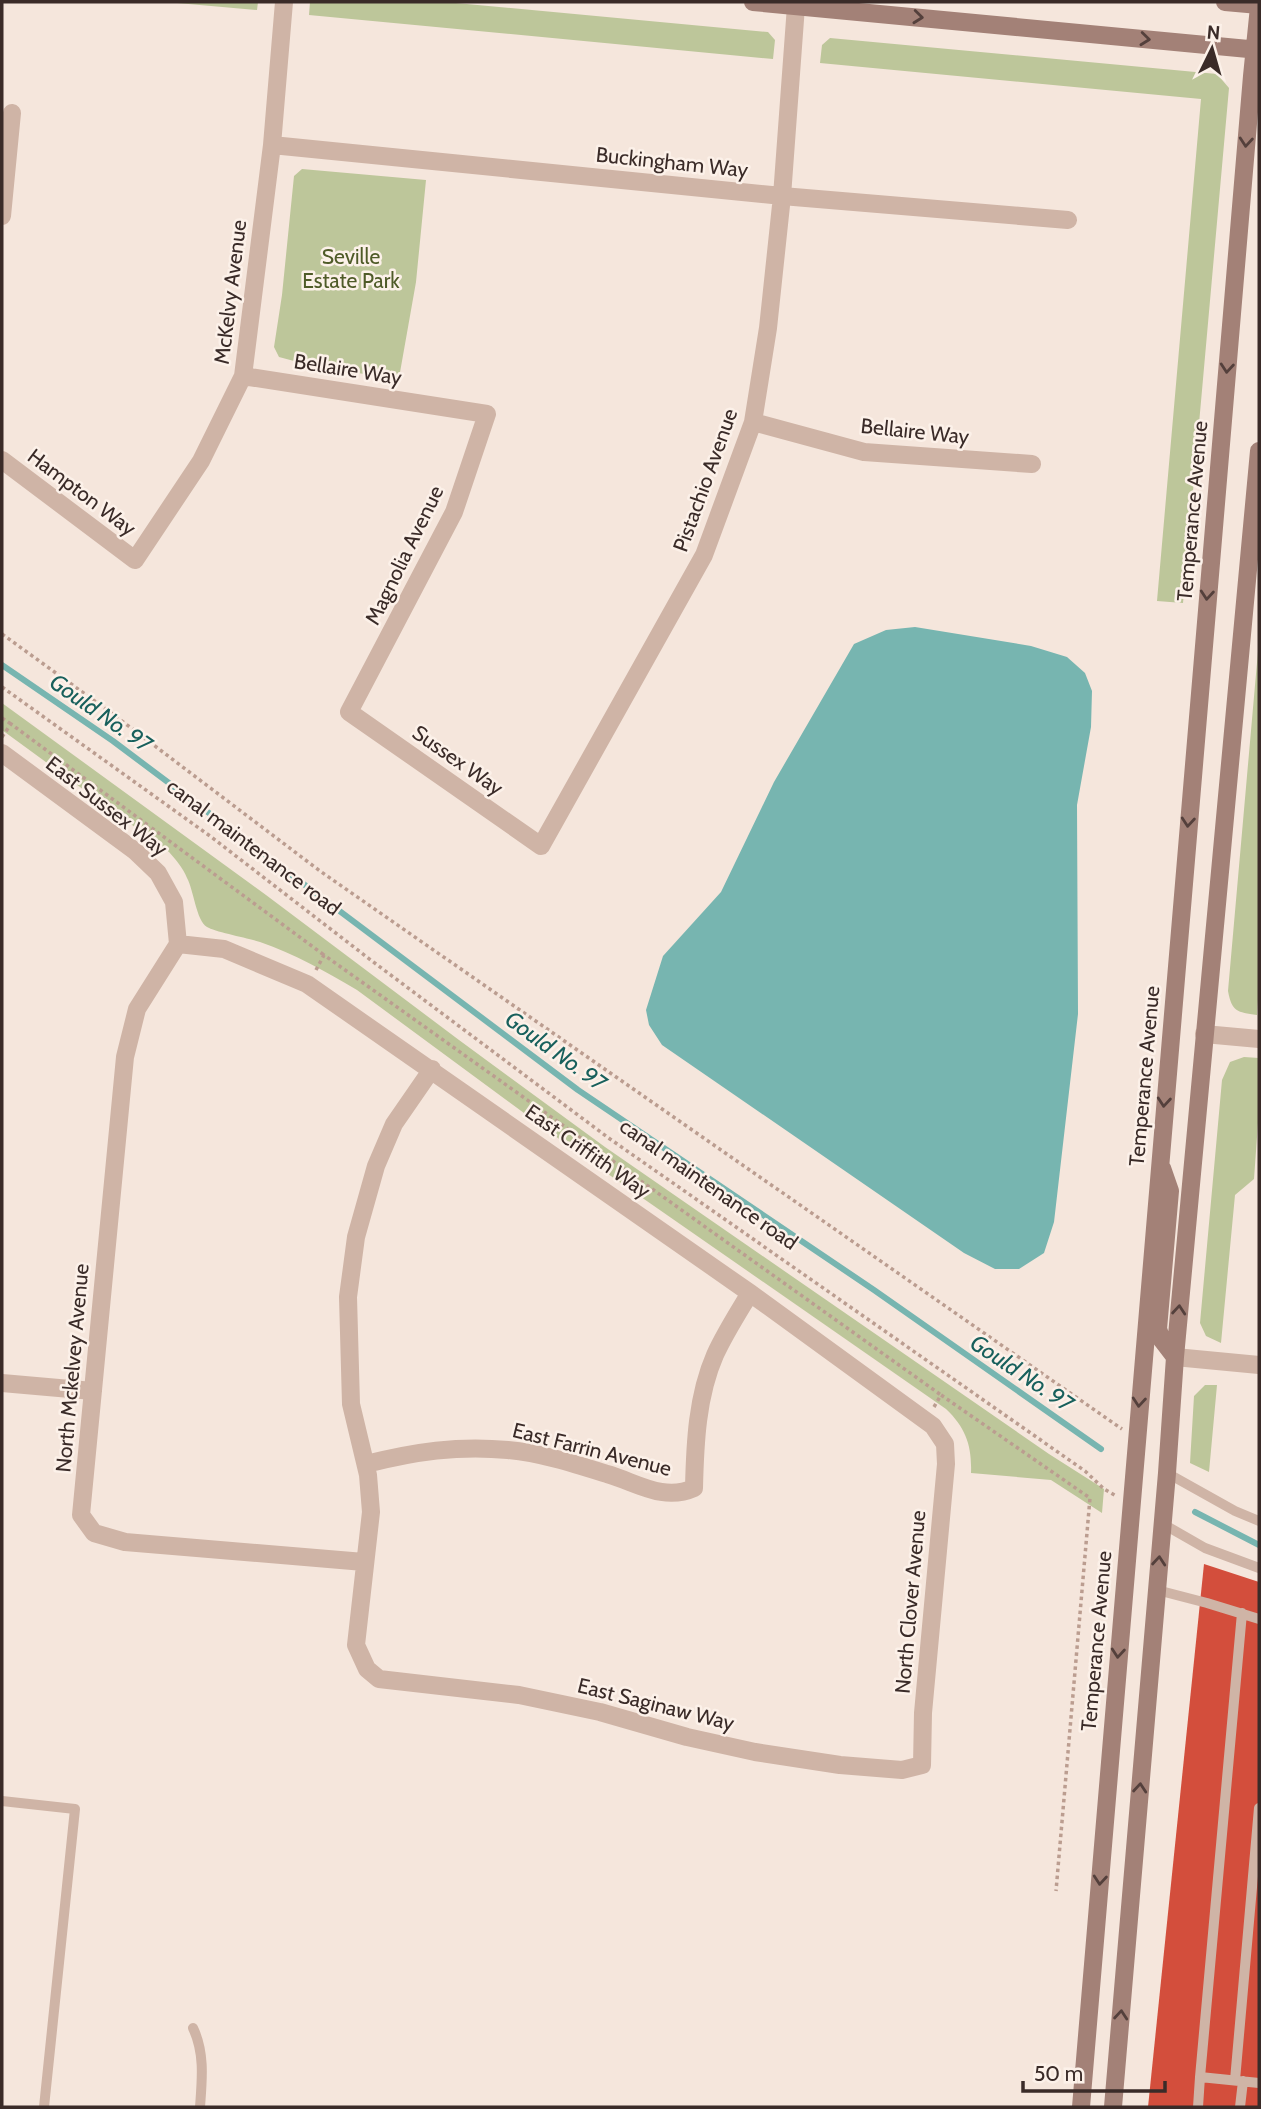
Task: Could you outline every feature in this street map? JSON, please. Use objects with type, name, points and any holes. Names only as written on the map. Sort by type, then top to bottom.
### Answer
[{"type":"main road","points":[[752,2],[798,4],[1257,50]]},
{"type":"main road","points":[[1225,2],[1259,6]]},
{"type":"main road","name":"Temperance Avenue","points":[[1081,2107],[1130,1503],[1259,6]]},
{"type":"main road","points":[[1113,2107],[1175,1357],[1259,451]]},
{"type":"main road","points":[[1159,1161],[1170,1191],[1158,1329],[1161,1340],[1175,1357]]},
{"type":"street","name":"McKelvy Avenue","points":[[135,560],[201,461],[243,376],[272,145],[284,2]]},
{"type":"street","name":"Pistachio Avenue","points":[[541,846],[704,555],[753,422],[768,328],[798,4]]},
{"type":"street","points":[[2,216],[12,113]]},
{"type":"street","name":"Buckingham Way","points":[[272,145],[782,196],[1068,220]]},
{"type":"street","name":"Bellaire Way","points":[[243,376],[487,414]]},
{"type":"street","name":"Magnolia Avenue","points":[[349,712],[454,512],[487,414]]},
{"type":"street","name":"Bellaire Way","points":[[753,422],[864,452],[1032,464]]},
{"type":"street","name":"Hampton Way","points":[[2,460],[135,560]]},
{"type":"street","name":"Sussex Way","points":[[349,712],[541,846]]},
{"type":"street","name":"East Sussex Way","points":[[2,750],[158,873],[174,902],[178,944]]},
{"type":"street","name":"East Criffith Way","points":[[178,944],[224,949],[307,984],[750,1293],[926,1420],[945,1444]]},
{"type":"street","name":"North Mckelvey Avenue","points":[[178,944],[137,1009],[125,1057],[81,1515],[94,1533],[125,1542],[364,1562]]},
{"type":"street","points":[[1204,1034],[1259,1039]]},
{"type":"street","points":[[364,1562],[371,1512],[366,1464],[351,1404],[348,1297],[356,1237],[376,1167],[394,1124],[432,1069]]},
{"type":"street","name":"East Farrin Avenue","points":[[366,1464],[415,1451],[458,1448],[510,1450],[611,1475],[655,1492],[683,1493],[694,1488],[695,1441],[702,1401],[715,1356],[750,1293]]},
{"type":"street","points":[[1175,1357],[1259,1365]]},
{"type":"street","points":[[2,1383],[93,1391]]},
{"type":"street","name":"North Clover Avenue","points":[[922,1765],[923,1713],[946,1464],[945,1444]]},
{"type":"street","name":"East Saginaw Way","points":[[364,1562],[356,1645],[367,1669],[379,1679],[519,1695],[600,1712],[687,1737],[755,1752],[852,1766],[902,1770],[922,1765]]},
{"type":"lane","points":[[1167,1474],[1259,1521]]},
{"type":"lane","points":[[1163,1524],[1205,1548],[1259,1568]]},
{"type":"lane","points":[[1157,1591],[1259,1619]]},
{"type":"lane","points":[[1198,2107],[1242,1614]]},
{"type":"lane","points":[[2,1801],[75,1809],[44,2107]]},
{"type":"lane","points":[[1240,2107],[1239,2080],[1259,1808]]},
{"type":"lane","points":[[193,2028],[199,2040],[202,2064],[200,2107]]},
{"type":"lane","points":[[1200,2077],[1259,2082]]},
{"type":"path","name":"canal maintenance road","points":[[2,634],[320,871],[1136,1439]]},
{"type":"path","name":"canal maintenance road","points":[[2,687],[210,836],[610,1139],[1085,1471],[1104,1489],[1130,1503]]},
{"type":"path","points":[[2,718],[324,955],[941,1395],[1090,1498],[1056,1891]]},
{"type":"path","points":[[2,750],[11,724]]},
{"type":"path","points":[[132,850],[149,826]]},
{"type":"path","points":[[307,984],[324,955]]},
{"type":"path","points":[[926,1420],[941,1395]]},
{"type":"green space","points":[[166,2],[258,2],[257,10]]},
{"type":"green space","points":[[310,2],[445,2],[768,32],[775,40],[773,59],[309,15]]},
{"type":"green space","points":[[830,38],[1217,74],[1229,88],[1183,603],[1157,601],[1201,99],[820,63],[822,45]]},
{"type":"green space","name":"Seville Estate Park","points":[[302,169],[426,180],[416,282],[399,378],[294,361],[279,357],[274,347],[294,176]]},
{"type":"green space","points":[[1259,640],[1257,1015],[1236,1010],[1228,991]]},
{"type":"green space","points":[[2,703],[605,1147],[1049,1454],[1104,1489],[1102,1513],[1051,1480],[971,1473],[970,1454],[963,1430],[946,1409],[585,1158],[357,990],[285,952],[207,927],[200,918],[185,874],[169,852],[2,730]]},
{"type":"green space","points":[[1244,1057],[1259,1058],[1259,1109],[1254,1179],[1235,1195],[1221,1343],[1206,1336],[1200,1323],[1222,1080],[1230,1062]]},
{"type":"green space","points":[[1205,1385],[1217,1385],[1209,1472],[1190,1463],[1194,1396]]},
{"type":"water","points":[[915,627],[1031,646],[1067,657],[1085,673],[1092,691],[1091,727],[1077,805],[1078,1014],[1054,1222],[1044,1253],[1019,1269],[995,1269],[964,1253],[662,1045],[649,1025],[646,1010],[663,956],[721,892],[774,782],[854,644],[886,630]]},
{"type":"building","points":[[1204,1564],[1259,1582],[1259,2107],[1148,2107]]},
{"type":"waterway","name":"Gould No. 97","points":[[2,665],[113,741],[578,1090],[874,1290],[1101,1449]]},
{"type":"waterway","name":"Gould No. 97","points":[[1195,1512],[1259,1545]]}]
